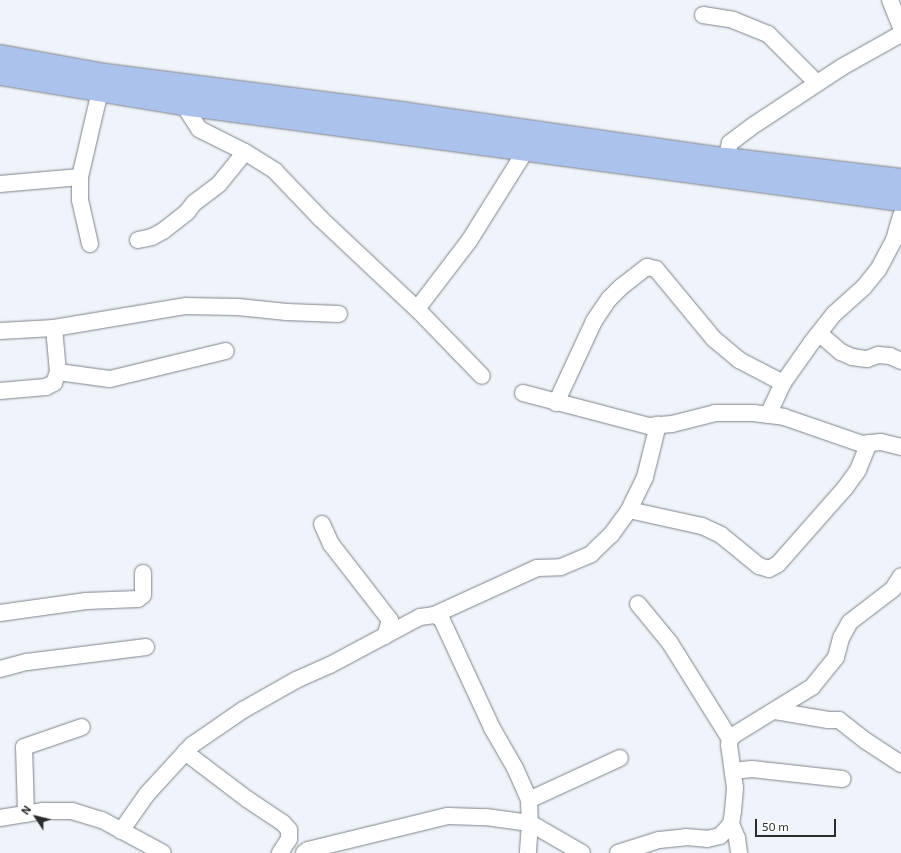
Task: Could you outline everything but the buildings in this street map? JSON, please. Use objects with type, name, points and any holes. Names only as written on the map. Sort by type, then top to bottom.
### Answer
[{"type":"highway","points":[[0,52],[10,58],[105,75],[408,114],[726,159],[901,180]]},
{"type":"highway","points":[[0,74],[34,81],[184,104],[901,200]]},
{"type":"highway","points":[[0,78],[34,81]]},
{"type":"street","points":[[890,0],[901,27]]},
{"type":"street","points":[[703,15],[733,20],[768,34],[817,83]]},
{"type":"street","points":[[726,159],[730,143],[817,83],[901,34]]},
{"type":"street","points":[[90,244],[80,200],[80,177],[100,91]]},
{"type":"street","points":[[184,104],[199,130],[245,152],[275,171],[321,219],[417,309],[482,376]]},
{"type":"street","points":[[417,309],[469,241],[526,150]]},
{"type":"street","points":[[138,240],[152,237],[175,222],[197,200],[219,184],[245,152]]},
{"type":"street","points":[[0,184],[80,177]]},
{"type":"street","points":[[768,415],[783,383],[812,342],[820,334],[834,314],[864,287],[878,270],[894,240],[901,216]]},
{"type":"street","points":[[556,403],[594,321],[617,291],[647,267],[656,269],[714,339],[739,360],[783,383]]},
{"type":"street","points":[[0,332],[54,328],[186,306],[238,307],[287,312],[339,314]]},
{"type":"street","points":[[0,390],[46,387],[54,383],[58,372],[54,328]]},
{"type":"street","points":[[820,334],[841,352],[852,357],[867,359],[878,355],[890,356],[901,361]]},
{"type":"street","points":[[58,372],[110,379],[226,351]]},
{"type":"street","points":[[523,393],[556,403],[649,426],[672,424],[715,413],[768,415],[784,417],[846,440],[862,444],[881,442],[901,447]]},
{"type":"street","points":[[121,831],[147,794],[192,745],[244,710],[296,680],[330,665],[420,617],[434,614],[537,568],[561,567],[590,554],[611,535],[629,510],[645,477],[658,425]]},
{"type":"street","points":[[629,510],[702,526],[721,535],[760,566],[769,569],[778,564],[845,488],[858,470],[869,443]]},
{"type":"street","points":[[322,524],[331,544],[390,620],[385,636]]},
{"type":"street","points":[[0,613],[86,601],[138,599],[143,595],[143,573]]},
{"type":"street","points":[[739,853],[737,838],[731,824],[735,788],[729,745],[730,739],[734,734],[775,711],[812,687],[836,657],[841,638],[850,622],[893,589],[901,576]]},
{"type":"street","points":[[638,604],[670,643],[730,739]]},
{"type":"street","points":[[434,614],[441,618],[492,728],[515,768],[529,800],[530,823],[528,853]]},
{"type":"street","points":[[0,669],[27,662],[146,648]]},
{"type":"street","points":[[775,711],[828,720],[839,720],[866,741],[901,764]]},
{"type":"street","points":[[26,814],[24,747],[82,727]]},
{"type":"street","points":[[185,752],[286,826],[289,830],[288,839],[280,853]]},
{"type":"street","points":[[529,800],[620,758]]},
{"type":"street","points":[[733,771],[752,769],[842,779]]},
{"type":"street","points":[[0,818],[43,811],[72,811],[102,820],[155,851]]},
{"type":"street","points":[[304,853],[308,850],[448,816],[486,816],[530,823],[582,853]]},
{"type":"street","points":[[618,853],[659,840],[686,837],[707,839],[720,836],[731,824]]}]
